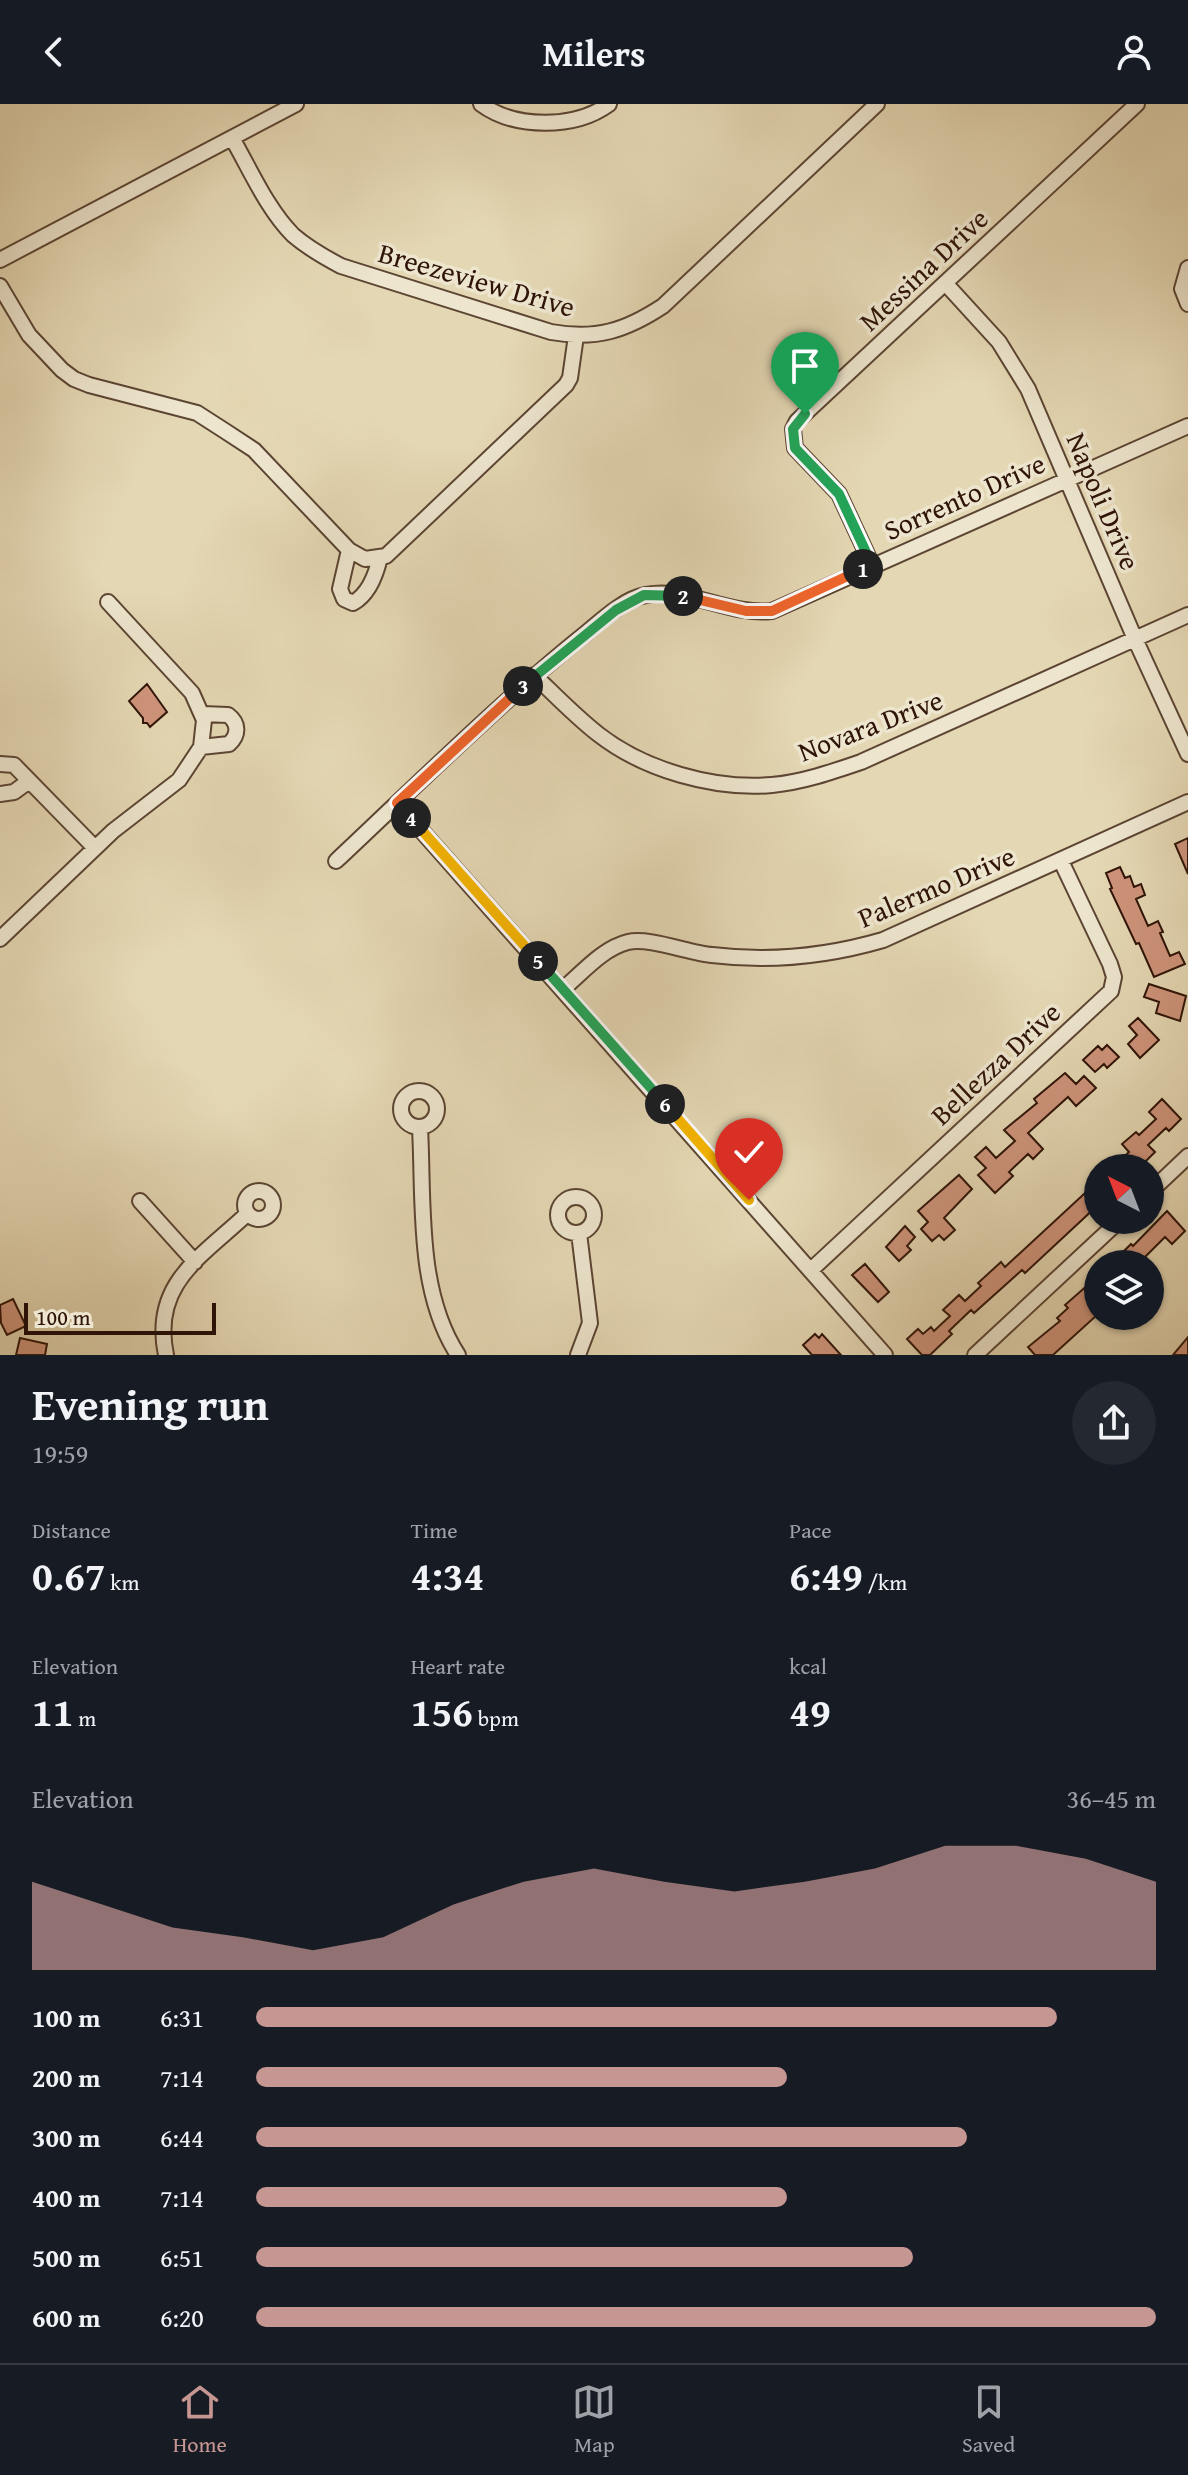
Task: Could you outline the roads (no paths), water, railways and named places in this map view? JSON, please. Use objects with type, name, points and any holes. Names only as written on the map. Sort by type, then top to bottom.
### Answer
[{"type":"street","points":[[0,260],[296,104]]},
{"type":"street","points":[[481,104],[518,120],[553,123],[588,115],[609,104]]},
{"type":"street","name":"Breezeview Drive","points":[[232,138],[290,232],[314,251],[341,266],[551,332],[576,336],[611,333],[638,322],[663,306],[877,104]]},
{"type":"street","name":"Messina Drive","points":[[872,565],[839,494],[795,448],[793,429],[797,421],[1137,104]]},
{"type":"street","points":[[1188,268],[1182,289],[1188,304]]},
{"type":"street","name":"Napoli Drive","points":[[946,284],[1009,356],[1028,389],[1188,754]]},
{"type":"street","points":[[0,286],[29,335],[62,370],[89,385],[197,413],[254,450],[349,550],[373,558],[386,556],[566,385],[573,366],[576,336]]},
{"type":"street","name":"Sorrento Drive","points":[[336,861],[534,675],[616,610],[644,595],[688,596],[746,611],[772,611],[1188,426]]},
{"type":"street","points":[[349,550],[340,589],[344,599],[353,603],[363,598],[377,571],[373,558]]},
{"type":"street","points":[[0,939],[95,848],[179,780],[201,747],[203,714],[184,681],[108,602]]},
{"type":"street","name":"Novara Drive","points":[[534,675],[579,718],[619,748],[683,775],[753,786],[820,777],[861,762],[1188,615]]},
{"type":"street","points":[[201,747],[229,744],[237,729],[236,723],[228,715],[203,714]]},
{"type":"street","points":[[0,764],[14,765],[95,848]]},
{"type":"street","points":[[0,794],[14,792],[29,781]]},
{"type":"street","name":"Palermo Drive","points":[[563,989],[606,953],[631,941],[724,957],[797,956],[854,948],[883,940],[1188,802]]},
{"type":"street","points":[[397,803],[885,1355]]},
{"type":"street","name":"Bellezza Drive","points":[[811,1270],[1111,991],[1114,977],[1110,964],[1061,861]]},
{"type":"street","points":[[420,1128],[428,1273],[436,1311],[458,1355]]},
{"type":"street","points":[[1164,1179],[1188,1156]]},
{"type":"street","points":[[140,1201],[195,1262]]},
{"type":"street","points":[[166,1355],[162,1321],[165,1307],[178,1281],[247,1214]]},
{"type":"street","points":[[578,1355],[590,1323],[579,1233]]},
{"type":"street","points":[[975,1355],[1105,1234]]}]
